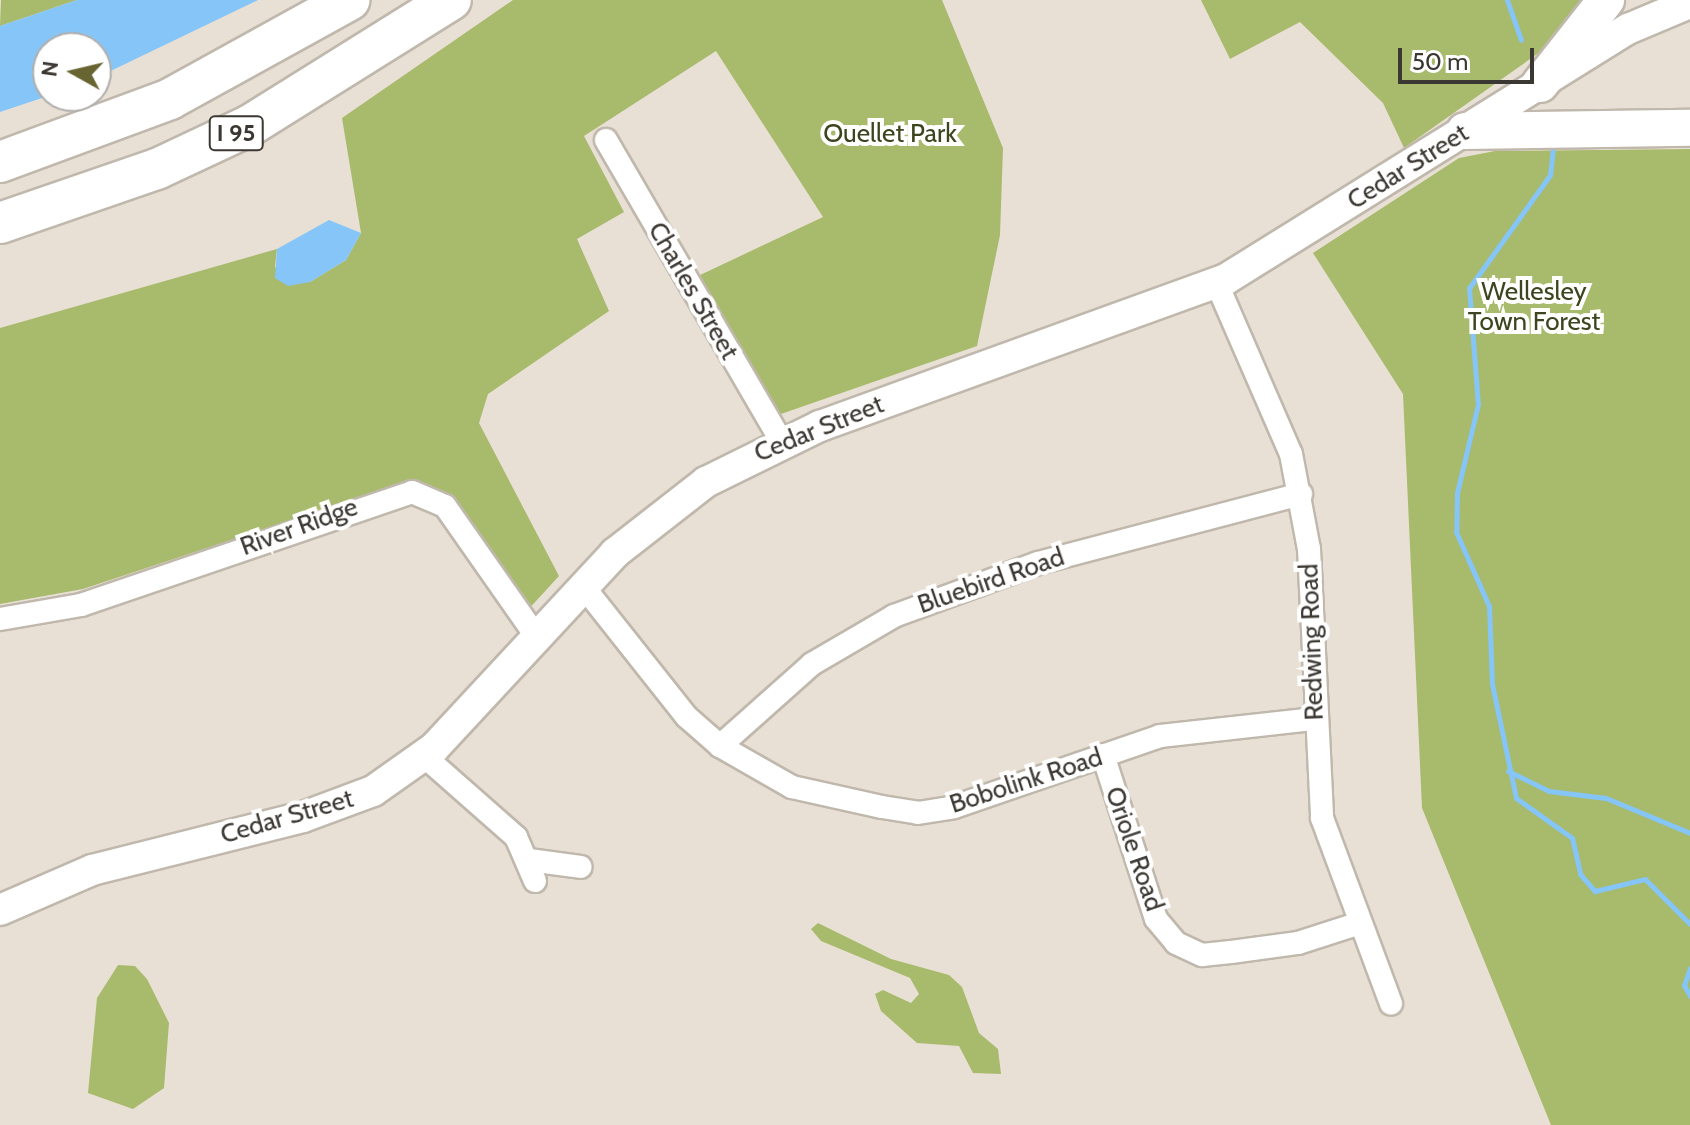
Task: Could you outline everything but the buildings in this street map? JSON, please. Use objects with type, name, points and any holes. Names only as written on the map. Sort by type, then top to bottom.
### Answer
[{"type":"highway","name":"I 95","points":[[0,162],[170,99],[349,0]]},
{"type":"highway","name":"I 95","points":[[0,223],[157,169],[249,126],[451,0]]},
{"type":"highway","points":[[1540,84],[1606,0]]},
{"type":"highway","points":[[1465,131],[1690,128]]},
{"type":"main road","name":"Cedar Street","points":[[0,910],[92,870],[340,806],[424,756],[583,586],[663,512],[781,441],[1217,284],[1639,23],[1690,3]]},
{"type":"street","name":"Charles Street","points":[[606,140],[781,441]]},
{"type":"street","name":"Redwing Road","points":[[1217,284],[1281,424],[1301,494],[1322,818],[1357,924],[1391,1004]]},
{"type":"street","name":"River Ridge","points":[[0,619],[81,605],[412,492],[445,506],[536,636]]},
{"type":"street","name":"Bluebird Road","points":[[720,746],[812,664],[894,616],[1052,558],[1301,494]]},
{"type":"street","name":"Bobolink Road","points":[[583,586],[687,717],[720,746],[792,787],[918,813],[1160,736],[1315,719]]},
{"type":"street","name":"Oriole Road","points":[[1103,755],[1156,919],[1176,943],[1202,955],[1231,952],[1298,943],[1357,924]]},
{"type":"street","points":[[424,756],[510,830],[532,871],[581,867]]},
{"type":"green space","points":[[1,0],[77,0],[0,26]]},
{"type":"green space","name":"Ouellet Park","points":[[513,0],[942,0],[1003,148],[1000,235],[977,346],[778,415],[698,276],[823,217],[716,51],[584,136],[624,212],[577,239],[609,311],[488,394],[479,423],[559,576],[525,613],[448,494],[415,479],[83,589],[0,604],[0,328],[277,249],[275,267],[310,282],[346,260],[361,233],[342,118]]},
{"type":"green space","points":[[1201,0],[1582,0],[1540,52],[1404,148],[1383,103],[1300,22],[1230,59]]},
{"type":"green space","name":"Wellesley Town Forest","points":[[1690,149],[1690,1125],[1551,1125],[1422,808],[1403,394],[1313,253],[1459,158],[1495,151]]},
{"type":"green space","points":[[818,923],[891,959],[949,975],[962,987],[979,1033],[998,1049],[1001,1074],[973,1073],[959,1046],[917,1043],[881,1011],[875,994],[883,990],[911,1003],[919,994],[910,978],[821,941],[811,929]]},
{"type":"green space","points":[[118,965],[135,966],[147,979],[169,1023],[164,1088],[133,1109],[88,1093],[97,998]]},
{"type":"water","points":[[77,0],[258,0],[112,70],[112,32],[32,32],[32,101],[0,112],[0,26]]},
{"type":"water","points":[[329,220],[361,233],[346,260],[310,282],[288,286],[275,278],[277,249]]},
{"type":"waterway","points":[[1507,0],[1521,40]]},
{"type":"waterway","points":[[1553,148],[1550,175],[1469,288],[1478,404],[1457,493],[1456,532],[1489,606],[1492,684],[1516,798],[1572,838],[1580,874],[1595,891],[1645,879],[1690,924]]},
{"type":"waterway","points":[[1508,771],[1549,791],[1606,798],[1690,833]]},
{"type":"waterway","points":[[1690,968],[1684,985],[1690,996]]}]
